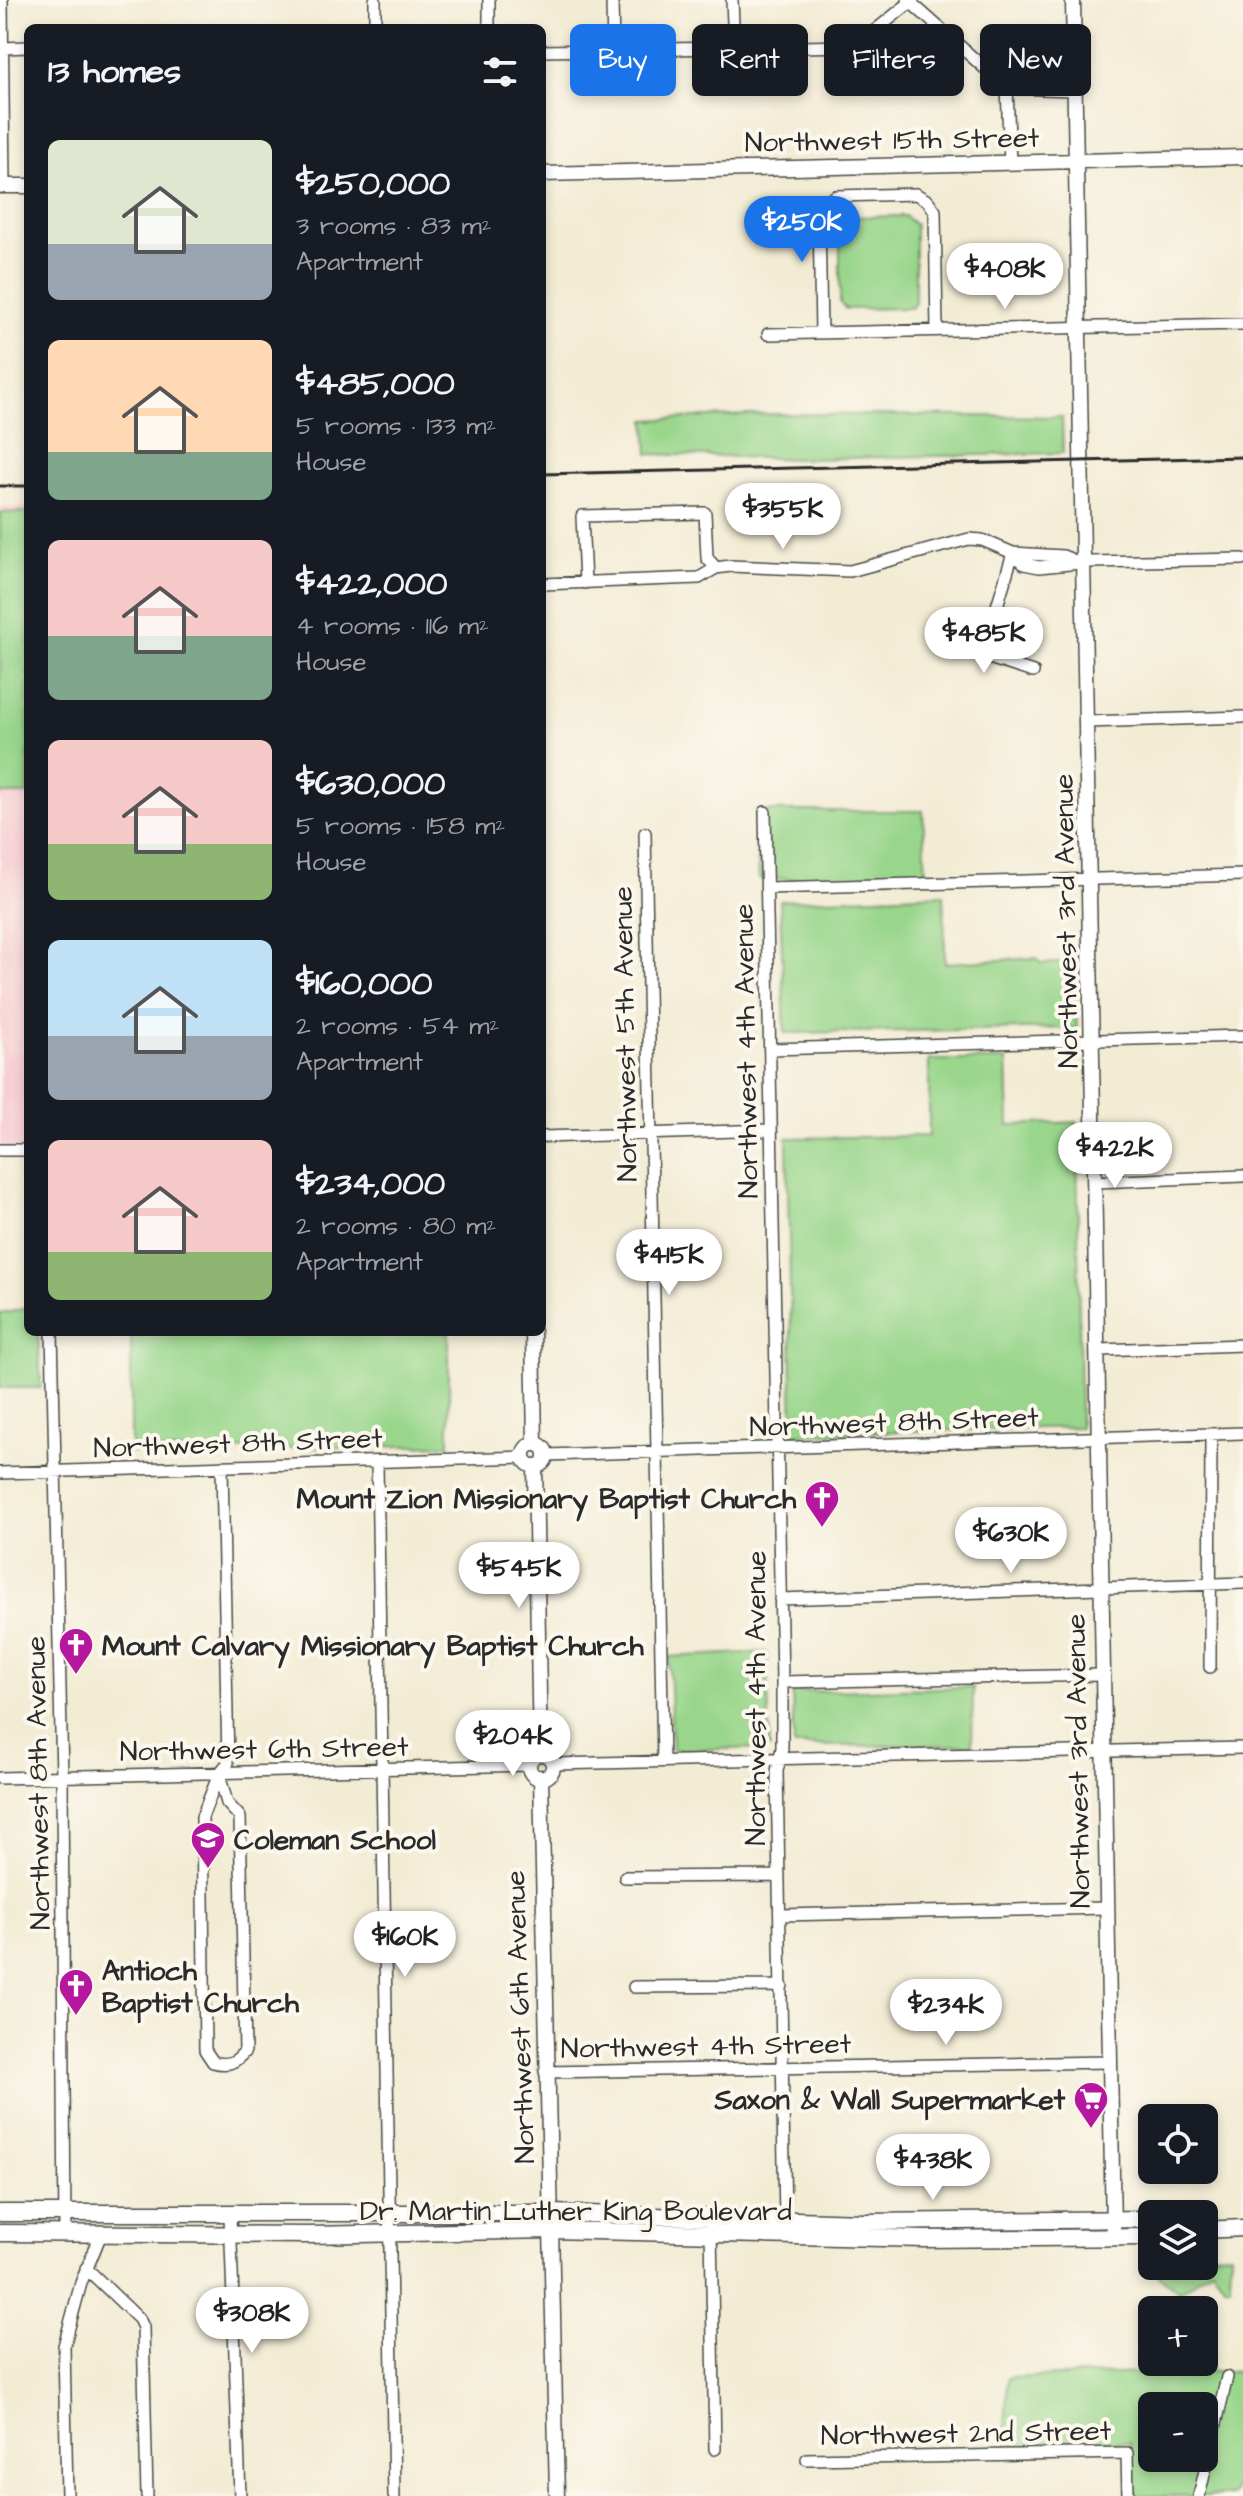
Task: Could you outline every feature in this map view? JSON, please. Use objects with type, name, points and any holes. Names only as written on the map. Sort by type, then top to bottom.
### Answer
[{"type":"main road","name":"Dr. Martin Luther King Boulevard","points":[[0,2213],[390,2215],[551,2222],[1014,2231],[1138,2219]]},
{"type":"main road","name":"Dr. Martin Luther King Boulevard","points":[[711,2225],[785,2220],[1138,2237]]},
{"type":"main road","name":"Dr. Martin Luther King Boulevard","points":[[0,2233],[388,2234],[551,2222]]},
{"type":"main road","points":[[1218,2228],[1243,2228]]},
{"type":"street","points":[[2,0],[2,186],[24,186]]},
{"type":"street","points":[[375,0],[375,24]]},
{"type":"street","points":[[489,0],[489,24]]},
{"type":"street","points":[[612,0],[612,24]]},
{"type":"street","points":[[732,0],[733,24]]},
{"type":"street","name":"Northwest 3rd Avenue","points":[[1073,0],[1073,24]]},
{"type":"street","points":[[808,46],[856,46],[910,1],[980,64]]},
{"type":"street","points":[[3,48],[24,47]]},
{"type":"street","points":[[546,51],[570,51]]},
{"type":"street","points":[[1007,96],[1010,163]]},
{"type":"street","name":"Northwest 3rd Avenue","points":[[1074,96],[1101,1437],[1101,1675],[1114,2238]]},
{"type":"street","name":"Northwest 15th Street","points":[[546,174],[1243,157]]},
{"type":"street","points":[[821,333],[819,215],[824,203],[836,196],[916,194],[928,201],[935,211],[937,330]]},
{"type":"street","points":[[768,334],[1243,324]]},
{"type":"street","points":[[585,583],[582,516],[705,513],[707,558],[716,568]]},
{"type":"street","points":[[546,584],[699,578],[716,568],[730,566],[850,571],[969,539],[982,540],[1013,553],[1024,564],[1039,567],[1243,559]]},
{"type":"street","points":[[982,656],[1013,553]]},
{"type":"street","points":[[945,644],[1033,672]]},
{"type":"street","points":[[1087,722],[1243,717]]},
{"type":"street","name":"Northwest 4th Avenue","points":[[765,812],[782,1682],[781,1759],[777,1771],[785,2220]]},
{"type":"street","name":"Northwest 5th Avenue","points":[[645,833],[663,1761]]},
{"type":"street","points":[[767,888],[1243,875]]},
{"type":"street","points":[[770,1049],[1243,1036]]},
{"type":"street","points":[[546,1137],[770,1130]]},
{"type":"street","points":[[0,1150],[24,1150]]},
{"type":"street","points":[[1096,1182],[1243,1176]]},
{"type":"street","name":"Northwest 8th Avenue","points":[[52,1336],[62,1777],[65,2234]]},
{"type":"street","points":[[533,1336],[535,1444]]},
{"type":"street","points":[[1099,1350],[1243,1345]]},
{"type":"street","name":"Northwest 8th Street","points":[[547,1455],[1243,1433]]},
{"type":"street","points":[[1210,1667],[1211,1434]]},
{"type":"street","points":[[530,1462],[542,1464],[547,1455],[542,1446],[535,1444],[528,1447],[534,1775],[548,1775],[553,1764]]},
{"type":"street","name":"Northwest 8th Street","points":[[0,1473],[530,1462]]},
{"type":"street","points":[[377,1463],[382,1770],[386,1832],[388,2234],[394,2496]]},
{"type":"street","points":[[219,1774],[227,1803],[240,1817],[245,2051],[237,2061],[225,2065],[213,2062],[205,2050],[202,1817],[219,1774],[228,1763],[222,1466]]},
{"type":"street","points":[[780,1599],[1243,1583]]},
{"type":"street","points":[[782,1682],[1101,1675]]},
{"type":"street","points":[[553,1764],[1243,1748]]},
{"type":"street","points":[[535,1760],[550,1758],[553,1764]]},
{"type":"street","name":"Northwest 6th Street","points":[[0,1778],[382,1770],[535,1760]]},
{"type":"street","name":"Northwest 6th Avenue","points":[[541,1777],[545,2072],[557,2496]]},
{"type":"street","points":[[625,1877],[779,1876]]},
{"type":"street","points":[[780,1915],[1106,1908]]},
{"type":"street","points":[[634,1987],[782,1986]]},
{"type":"street","name":"Northwest 4th Street","points":[[545,2072],[1109,2062]]},
{"type":"street","points":[[230,2215],[240,2496]]},
{"type":"street","points":[[711,2225],[715,2449]]},
{"type":"street","points":[[67,2496],[64,2346],[86,2268],[98,2249],[101,2234]]},
{"type":"street","points":[[86,2268],[139,2319],[143,2327],[147,2496]]},
{"type":"street","points":[[1199,2496],[1227,2377]]},
{"type":"street","name":"Northwest 2nd Street","points":[[807,2459],[1127,2453],[1128,2496]]},
{"type":"shaded area","points":[[0,507],[24,507],[24,1149],[0,1150]]},
{"type":"green space","points":[[905,216],[915,225],[915,303],[911,308],[846,309],[840,303],[840,226],[847,217]]},
{"type":"green space","points":[[770,414],[1062,417],[1063,453],[803,459],[648,454],[646,420]]},
{"type":"green space","points":[[24,512],[24,794],[0,794],[0,513]]},
{"type":"green space","points":[[756,811],[923,811],[926,877],[759,879]]},
{"type":"green space","points":[[944,894],[945,963],[1036,958],[1041,963],[1074,963],[1077,1028],[785,1033],[780,901]]},
{"type":"green space","points":[[929,1060],[1007,1060],[1009,1125],[1077,1122],[1080,1427],[793,1434],[787,1138],[929,1136]]},
{"type":"green space","points":[[24,1309],[24,1336],[38,1336],[41,1388],[0,1388],[0,1314]]},
{"type":"green space","points":[[131,1336],[449,1336],[449,1445],[131,1452]]},
{"type":"green space","points":[[767,1652],[770,1748],[672,1750],[669,1657]]},
{"type":"green space","points":[[973,1687],[972,1745],[794,1746],[792,1692]]},
{"type":"green space","points":[[1218,2253],[1231,2253],[1230,2286],[1225,2286],[1218,2276]]},
{"type":"green space","points":[[1165,2280],[1196,2280],[1180,2292]]},
{"type":"green space","points":[[1218,2371],[1243,2372],[1243,2464],[1232,2496],[1136,2496],[1130,2442],[1004,2446],[1008,2378],[1138,2373],[1138,2376],[1218,2376]]},
{"type":"railway","points":[[546,474],[1243,457]]},
{"type":"railway","points":[[0,486],[24,486]]},
{"type":"place","name":"Mount Zion Missionary Baptist Church","points":[[822,1529]]},
{"type":"place","name":"Mount Calvary Missionary Baptist Church","points":[[76,1676]]},
{"type":"place","name":"Coleman School","points":[[208,1870]]},
{"type":"place","name":"Antioch Baptist Church","points":[[76,2017]]},
{"type":"place","name":"Saxon & Wall Supermarket","points":[[1091,2130]]}]
